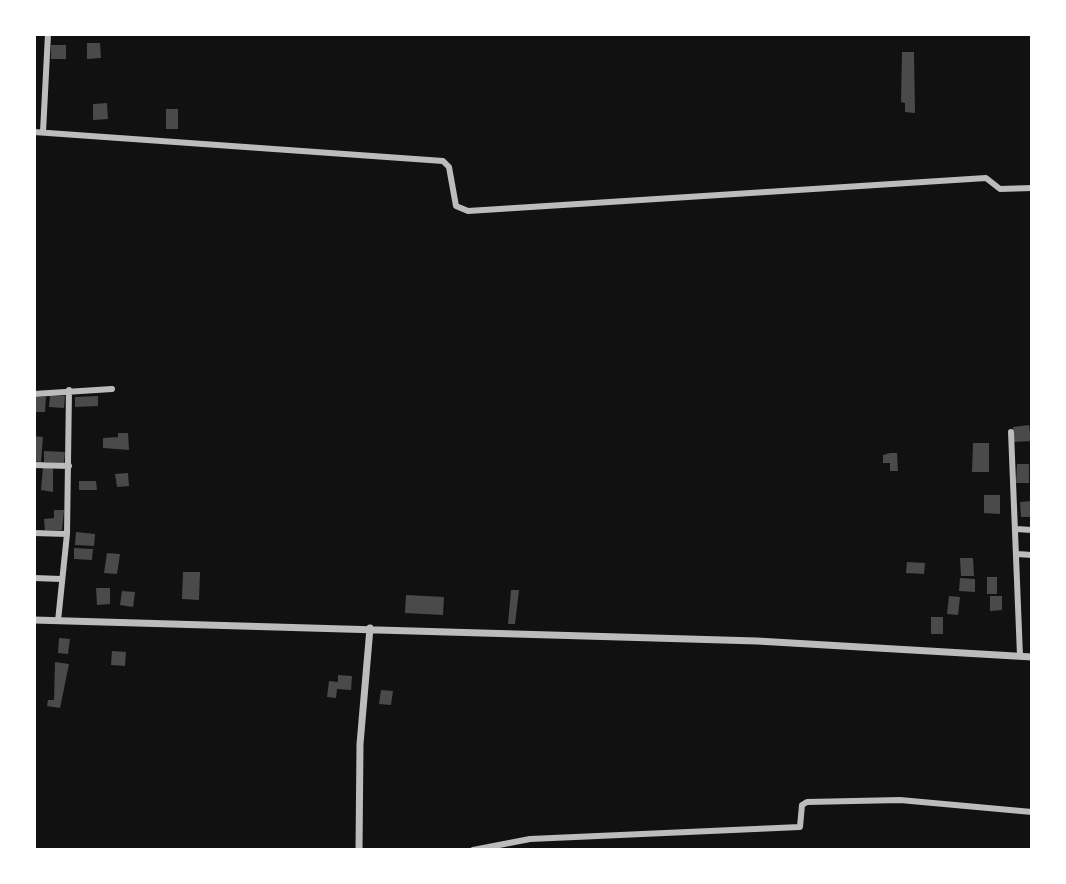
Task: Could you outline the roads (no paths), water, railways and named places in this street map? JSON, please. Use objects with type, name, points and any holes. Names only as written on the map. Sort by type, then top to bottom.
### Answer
[{"type":"street","points":[[43,132],[48,34]]},
{"type":"street","points":[[34,132],[443,161],[449,167],[456,206],[468,211],[986,178],[1000,189],[1032,188]]},
{"type":"street","points":[[34,394],[112,389]]},
{"type":"street","points":[[58,621],[67,534],[69,390]]},
{"type":"street","points":[[1011,432],[1020,656]]},
{"type":"street","points":[[34,465],[69,466]]},
{"type":"street","points":[[1016,529],[1032,530]]},
{"type":"street","points":[[34,533],[67,534]]},
{"type":"street","points":[[1017,554],[1032,555]]},
{"type":"street","points":[[34,578],[61,579]]},
{"type":"street","points":[[34,620],[786,642],[1032,657]]},
{"type":"street","points":[[359,850],[360,744],[370,628]]},
{"type":"street","points":[[473,850],[497,843],[557,837],[800,827],[802,805],[807,802],[900,800],[1032,812]]}]
